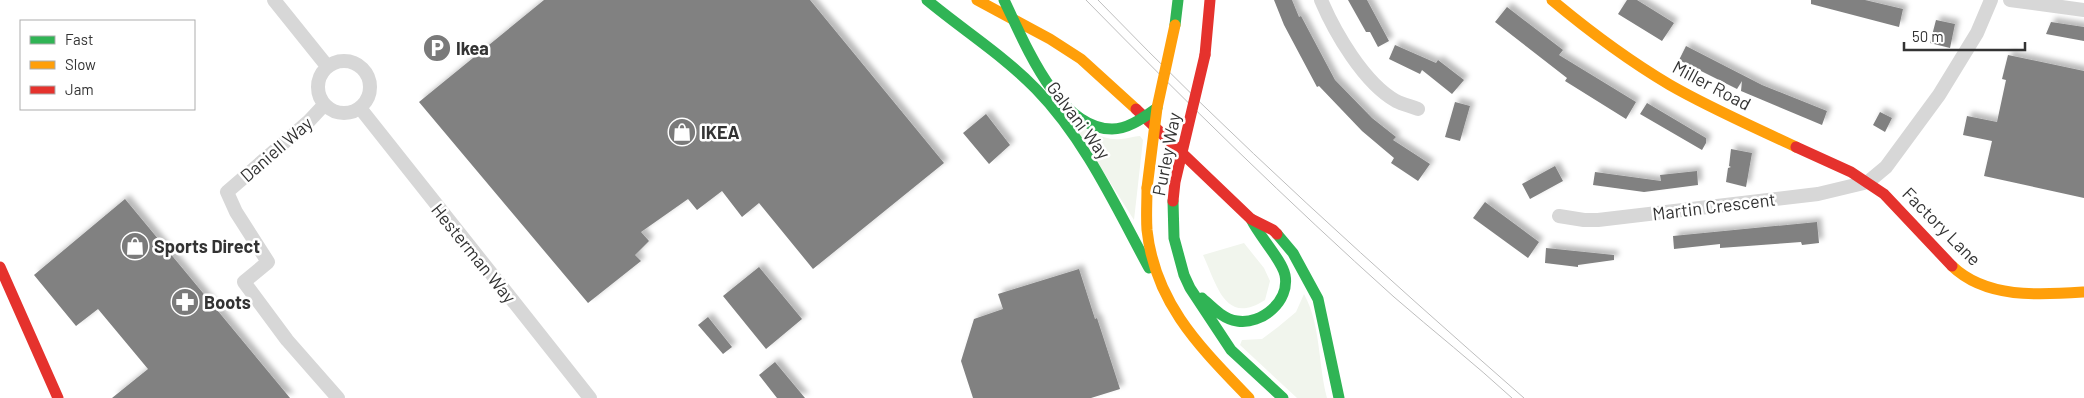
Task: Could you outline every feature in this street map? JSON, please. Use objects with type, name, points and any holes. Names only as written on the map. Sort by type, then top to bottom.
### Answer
[{"type":"main road","name":"Galvani Way","points":[[927,0],[1018,70],[1054,111],[1098,175],[1164,294]]},
{"type":"main road","points":[[977,0],[1050,39],[1081,59],[1108,82],[1251,219],[1272,230],[1293,253],[1318,299],[1339,398]]},
{"type":"main road","points":[[1004,0],[1044,76],[1070,110],[1080,119],[1090,125],[1111,129],[1133,124],[1157,108]]},
{"type":"main road","name":"Purley Way","points":[[1178,0],[1175,26],[1157,108],[1146,188],[1147,230],[1151,255],[1164,294],[1183,327],[1249,398]]},
{"type":"main road","name":"Purley Way","points":[[1210,0],[1205,55],[1175,182],[1173,201],[1174,238],[1184,275],[1190,288],[1231,350],[1283,398]]},
{"type":"main road","name":"Miller Road","points":[[1552,0],[1610,46],[1677,88],[1837,165],[1868,182]]},
{"type":"main road","name":"Factory Lane","points":[[1868,182],[1890,199],[1952,267],[1968,279],[1986,286],[2014,291],[2049,294],[2084,292]]},
{"type":"main road","points":[[1190,288],[1221,314],[1237,321],[1258,319],[1269,313],[1277,305],[1286,284],[1285,273],[1261,238],[1251,219]]},
{"type":"main road","points":[[0,267],[58,398]]},
{"type":"street","points":[[274,0],[327,66]]},
{"type":"street","points":[[1321,0],[1340,39],[1368,76],[1383,92],[1397,101],[1418,109]]},
{"type":"street","points":[[1868,182],[1886,167],[1939,95],[1977,33],[1991,0]]},
{"type":"street","points":[[2010,0],[2084,10]]},
{"type":"street","points":[[341,61],[350,62],[363,69],[370,87],[366,101],[360,108],[349,114],[336,112],[324,105],[318,95],[317,86],[321,74],[327,66],[341,61]]},
{"type":"street","name":"Daniell Way","points":[[324,105],[309,121],[227,192],[236,212],[268,262],[244,282],[287,340],[338,398]]},
{"type":"street","name":"Hesterman Way","points":[[360,108],[590,398]]},
{"type":"street","name":"Martin Crescent","points":[[1559,216],[1584,220],[1608,219],[1818,194],[1868,182]]},
{"type":"shaded area","points":[[1070,119],[1100,136],[1123,139],[1140,136],[1143,140],[1134,220]]},
{"type":"shaded area","points":[[1244,243],[1264,268],[1270,281],[1265,300],[1251,307],[1240,308],[1231,305],[1224,298],[1203,255]]},
{"type":"shaded area","points":[[1304,294],[1314,319],[1327,398],[1297,398],[1240,345],[1242,340],[1262,339],[1278,327],[1296,312]]},
{"type":"building","name":"IKEA","points":[[544,0],[810,0],[944,163],[813,269],[759,203],[742,217],[722,191],[697,210],[688,199],[641,232],[649,241],[635,255],[641,261],[588,303],[419,102]]},
{"type":"building","points":[[1274,0],[1292,0],[1299,17],[1301,16],[1335,80],[1372,118],[1396,137],[1393,140],[1430,164],[1418,181],[1391,163],[1394,158],[1362,131],[1319,86],[1317,87],[1284,25]]},
{"type":"building","points":[[1348,0],[1367,0],[1389,41],[1378,47],[1370,32],[1366,32]]},
{"type":"building","points":[[1627,0],[1637,0],[1674,23],[1662,41],[1618,14]]},
{"type":"building","points":[[1811,0],[1865,0],[1903,9],[1899,27],[1811,4]]},
{"type":"building","points":[[1507,7],[1563,50],[1559,55],[1636,102],[1626,119],[1565,81],[1567,78],[1495,22]]},
{"type":"building","points":[[1936,20],[1955,24],[1950,48],[1930,43]]},
{"type":"building","points":[[2051,22],[2084,27],[2084,41],[2046,34]]},
{"type":"building","points":[[1395,45],[1436,63],[1438,60],[1464,80],[1452,94],[1422,70],[1420,74],[1389,59]]},
{"type":"building","points":[[1686,46],[1762,85],[1827,111],[1822,125],[1741,91],[1742,81],[1737,89],[1679,60]]},
{"type":"building","points":[[2008,55],[2084,71],[2084,198],[1984,176],[1992,141],[1963,135],[1967,116],[1997,122],[2006,80],[2002,79]]},
{"type":"building","points":[[1455,102],[1470,106],[1460,141],[1445,137]]},
{"type":"building","points":[[1647,103],[1706,138],[1706,143],[1702,150],[1640,114]]},
{"type":"building","points":[[1880,112],[1892,118],[1885,132],[1873,125]]},
{"type":"building","points":[[986,114],[1010,145],[989,164],[963,133]]},
{"type":"building","points":[[1731,149],[1752,153],[1746,187],[1726,182],[1728,168],[1731,167],[1729,166]]},
{"type":"building","points":[[1555,166],[1563,181],[1530,199],[1522,184]]},
{"type":"building","points":[[1697,171],[1698,185],[1644,192],[1593,185],[1595,172],[1661,181],[1660,175]]},
{"type":"building","points":[[125,199],[290,398],[112,398],[148,369],[98,309],[76,326],[34,275]]},
{"type":"building","points":[[1485,202],[1539,242],[1528,258],[1473,218]]},
{"type":"building","points":[[1817,222],[1819,243],[1802,245],[1801,242],[1720,248],[1720,244],[1674,249],[1673,236]]},
{"type":"building","points":[[1546,248],[1614,255],[1614,260],[1578,265],[1578,267],[1545,263]]},
{"type":"building","points":[[759,267],[802,319],[766,349],[723,296]]},
{"type":"building","points":[[1079,269],[1120,389],[1091,398],[973,398],[961,361],[974,319],[1003,309],[998,294]]},
{"type":"building","points":[[708,317],[732,347],[723,354],[698,325]]},
{"type":"building","points":[[775,362],[805,398],[777,398],[759,375]]},
{"type":"tram line","points":[[1086,0],[1199,114],[1315,225],[1394,297],[1512,398]]},
{"type":"tram line","points":[[1098,0],[1201,103],[1307,204],[1524,398]]},
{"type":"traffic: fast","points":[[927,0],[1010,65],[1054,109],[1085,152],[1149,268]]},
{"type":"traffic: fast","points":[[1004,0],[1045,80],[1059,99],[1075,115],[1093,125],[1112,129],[1130,125],[1157,108]]},
{"type":"traffic: fast","points":[[1175,25],[1178,0]]},
{"type":"traffic: fast","points":[[1173,201],[1174,238],[1184,275],[1190,288],[1231,350],[1283,398]]},
{"type":"traffic: fast","points":[[1202,298],[1222,315],[1237,321],[1256,319],[1264,315],[1279,302],[1285,285],[1283,269],[1251,219]]},
{"type":"traffic: fast","points":[[1277,234],[1293,253],[1318,299],[1339,398]]},
{"type":"traffic: slow","points":[[977,0],[1050,39],[1081,59],[1136,109]]},
{"type":"traffic: slow","points":[[1552,0],[1609,45],[1670,85],[1796,147]]},
{"type":"traffic: slow","points":[[1147,188],[1157,108],[1175,25]]},
{"type":"traffic: slow","points":[[1147,188],[1147,230],[1152,256],[1170,302],[1198,342],[1249,398]]},
{"type":"traffic: slow","points":[[1952,266],[1966,277],[1997,290],[2032,294],[2084,292]]},
{"type":"traffic: jam","points":[[1205,55],[1210,0]]},
{"type":"traffic: jam","points":[[1173,201],[1175,182],[1205,55]]},
{"type":"traffic: jam","points":[[1136,109],[1251,219],[1277,234]]},
{"type":"traffic: jam","points":[[1796,147],[1851,172],[1884,194],[1952,266]]},
{"type":"traffic: jam","points":[[0,267],[58,398]]},
{"type":"place","name":"Ikea","points":[[437,48]]},
{"type":"place","name":"IKEA","points":[[682,132]]},
{"type":"place","name":"Sports Direct","points":[[135,246]]},
{"type":"place","name":"Boots","points":[[185,302]]}]
